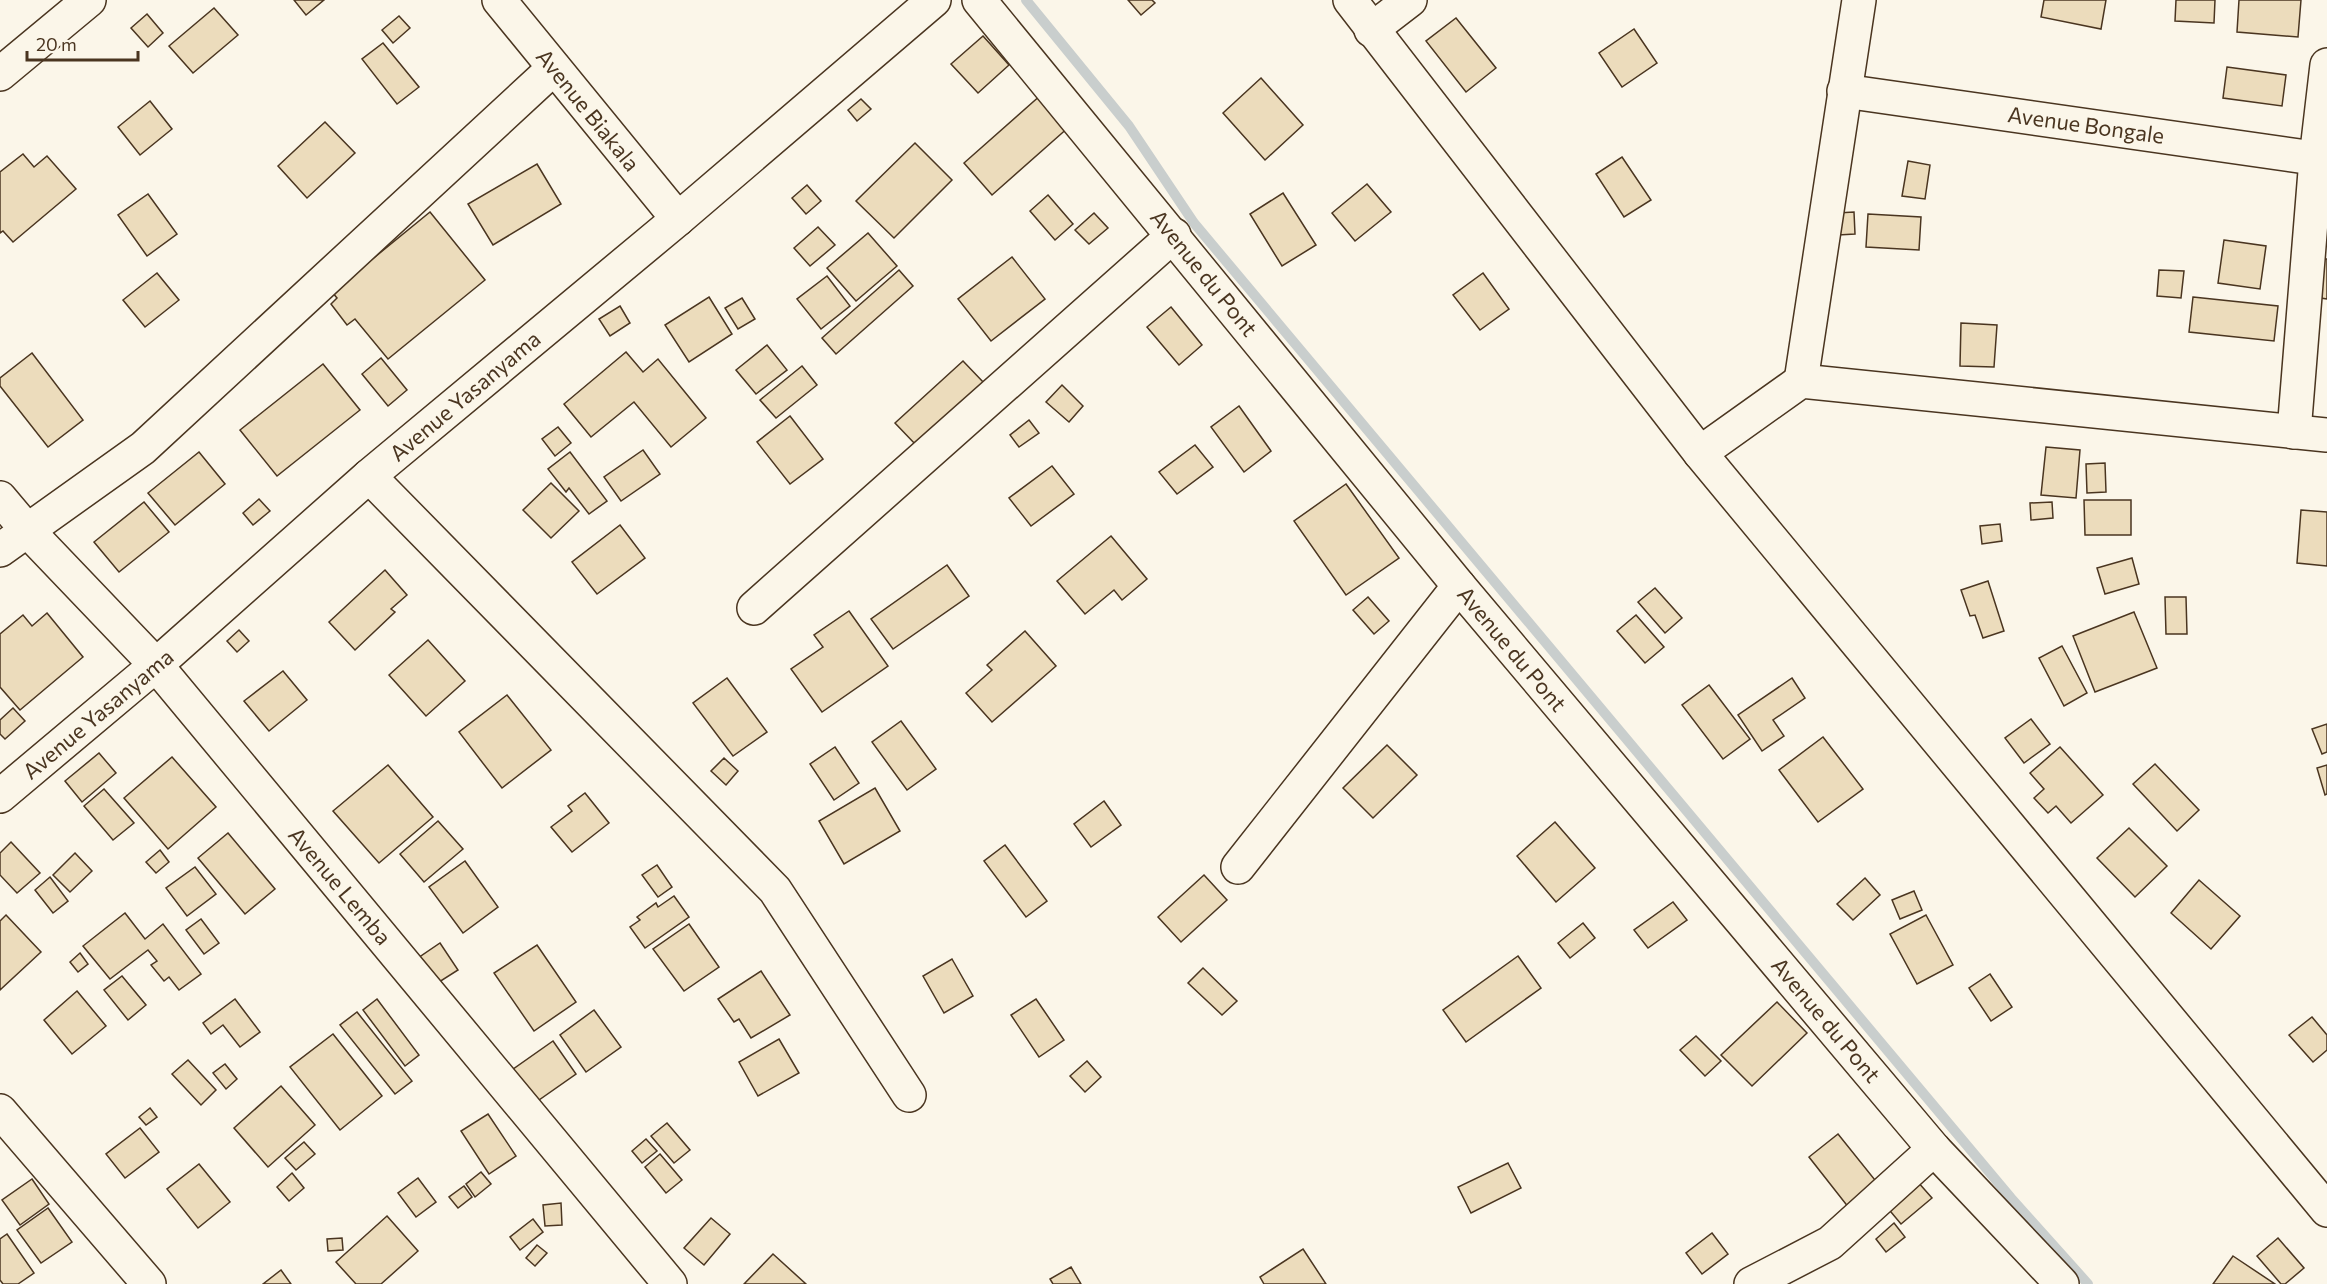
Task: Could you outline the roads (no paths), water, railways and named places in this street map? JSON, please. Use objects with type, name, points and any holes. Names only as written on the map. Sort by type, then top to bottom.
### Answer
[{"type":"street","points":[[0,74],[89,0]]},
{"type":"street","name":"Avenue Biakala","points":[[499,0],[678,219]]},
{"type":"street","name":"Avenue Yasanyama","points":[[0,796],[156,665],[369,476],[678,219],[934,0]]},
{"type":"street","name":"Avenue du Pont","points":[[979,0],[1460,586],[1934,1149],[2062,1284]]},
{"type":"street","points":[[1350,0],[1700,453],[2327,1210]]},
{"type":"street","points":[[1371,30],[1410,0]]},
{"type":"street","points":[[1801,381],[1858,0]]},
{"type":"street","points":[[2294,432],[2321,159],[2327,65]]},
{"type":"street","points":[[0,550],[26,529],[143,448],[554,68]]},
{"type":"street","name":"Avenue Bongale","points":[[1844,91],[2321,159]]},
{"type":"street","points":[[754,608],[1173,235]]},
{"type":"street","points":[[1700,453],[1801,381],[2327,435]]},
{"type":"street","points":[[369,476],[775,890],[909,1095]]},
{"type":"street","name":"Avenue Lemba","points":[[0,498],[26,529],[156,665],[670,1284]]},
{"type":"street","points":[[1238,867],[1460,586]]},
{"type":"street","points":[[0,1110],[149,1284]]},
{"type":"street","points":[[1750,1284],[1830,1243],[1934,1149]]},
{"type":"waterway","points":[[1026,0],[1129,126],[1194,223],[2011,1198],[2088,1284]]}]
